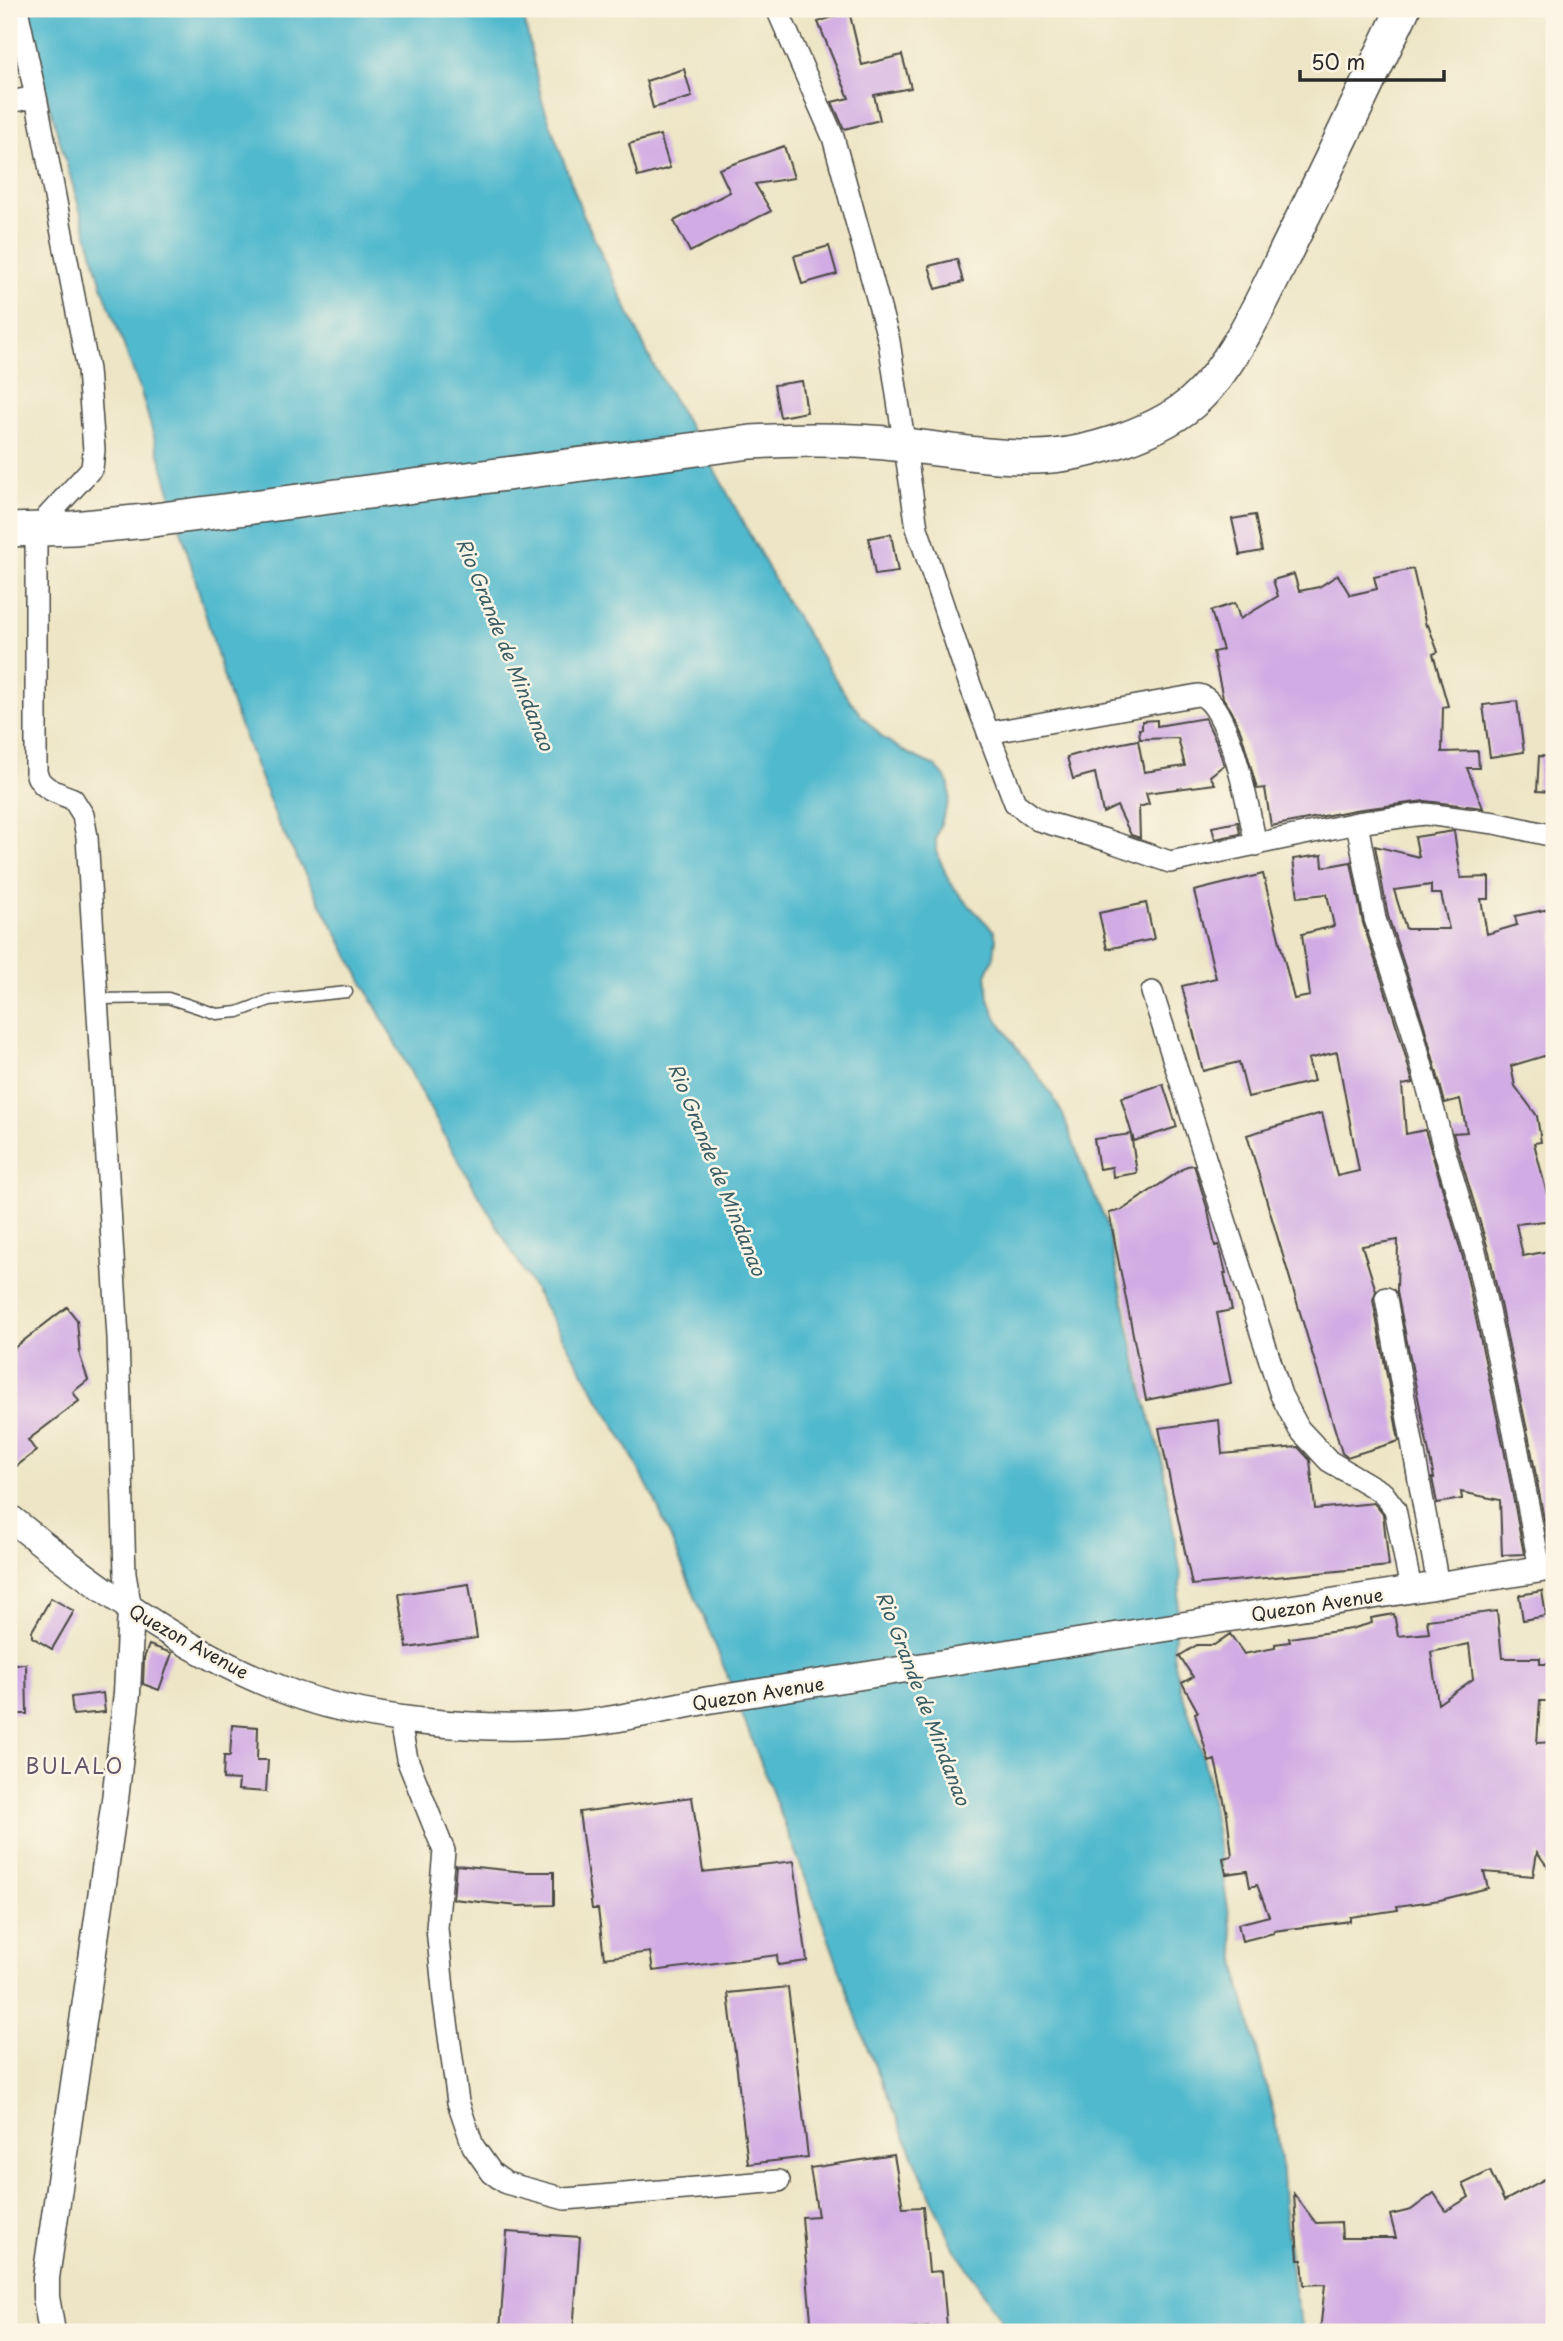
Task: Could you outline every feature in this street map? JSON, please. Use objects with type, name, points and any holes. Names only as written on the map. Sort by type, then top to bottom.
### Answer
[{"type":"main road","points":[[22,530],[146,521],[751,442],[828,439],[904,444],[1010,457],[1040,457],[1076,452],[1147,429],[1174,416],[1197,399],[1229,358],[1275,274],[1403,9]]},
{"type":"street","points":[[17,9],[88,370],[94,460],[86,474],[22,530],[37,780],[52,791],[73,799],[83,815],[87,837],[118,1337],[125,1574],[131,1609],[127,1693],[115,1800],[46,2278],[52,2332]]},
{"type":"street","points":[[777,9],[832,137],[889,341],[917,528],[969,682],[1015,803],[1038,820],[1170,862],[1357,823],[1426,814],[1496,823],[1554,836]]},
{"type":"street","points":[[9,102],[36,97]]},
{"type":"street","points":[[988,733],[1205,695],[1216,707],[1236,755],[1256,845]]},
{"type":"street","points":[[1357,823],[1375,919],[1412,1029],[1476,1255],[1517,1446],[1547,1568]]},
{"type":"street","points":[[1152,992],[1281,1395],[1299,1429],[1329,1461],[1383,1493],[1395,1509],[1411,1589]]},
{"type":"street","points":[[1386,1298],[1438,1585]]},
{"type":"street","name":"Quezon Avenue","points":[[9,1517],[131,1609],[230,1665],[279,1689],[355,1711],[488,1726],[565,1725],[1547,1568]]},
{"type":"street","points":[[399,1718],[407,1759],[444,1851],[438,1928],[444,2000],[458,2102],[473,2146],[492,2173],[506,2183],[565,2199],[779,2181]]},
{"type":"lane","points":[[97,999],[168,998],[217,1014],[238,1012],[270,1000],[347,992]]},
{"type":"water","name":"Rio Grande de Mindanao","points":[[24,9],[522,9],[542,101],[582,212],[652,363],[786,601],[843,691],[883,738],[935,766],[949,785],[950,797],[936,837],[936,851],[948,879],[962,898],[994,931],[994,956],[986,975],[989,1000],[996,1017],[1052,1095],[1063,1115],[1106,1221],[1144,1398],[1161,1455],[1181,1575],[1173,1654],[1180,1687],[1207,1774],[1240,1985],[1275,2119],[1294,2291],[1304,2332],[1009,2332],[951,2243],[868,2050],[827,1934],[716,1647],[655,1500],[626,1445],[450,1146],[278,823],[231,702],[141,392],[103,289]]},
{"type":"building","points":[[849,11],[862,65],[902,55],[911,88],[874,95],[880,120],[844,129],[832,102],[849,98],[818,22]]},
{"type":"building","points":[[684,69],[692,97],[653,108],[646,81]]},
{"type":"building","points":[[660,135],[670,168],[638,177],[629,144]]},
{"type":"building","points":[[784,146],[794,178],[755,184],[771,211],[690,252],[674,221],[730,192],[719,169]]},
{"type":"building","points":[[829,246],[837,274],[802,284],[794,256]]},
{"type":"building","points":[[957,259],[963,282],[936,289],[929,266]]},
{"type":"building","points":[[802,381],[807,412],[780,417],[774,385]]},
{"type":"building","points":[[1255,515],[1262,551],[1240,555],[1232,519]]},
{"type":"building","points":[[891,534],[898,572],[875,575],[869,538]]},
{"type":"building","points":[[1413,569],[1426,626],[1428,625],[1438,652],[1433,654],[1448,706],[1443,707],[1442,752],[1478,751],[1479,768],[1467,768],[1483,808],[1425,801],[1355,810],[1271,826],[1265,788],[1257,789],[1241,732],[1223,698],[1213,652],[1223,650],[1211,611],[1235,603],[1240,619],[1278,596],[1273,580],[1294,574],[1299,591],[1319,587],[1338,575],[1350,595],[1377,589],[1374,577]]},
{"type":"building","points":[[1517,701],[1524,752],[1490,757],[1483,705]]},
{"type":"building","points":[[1205,718],[1224,765],[1210,776],[1215,784],[1146,793],[1149,804],[1139,807],[1140,838],[1131,835],[1117,806],[1103,813],[1095,773],[1073,779],[1067,757],[1138,740],[1144,772],[1185,766],[1178,738],[1140,739],[1142,721],[1157,720],[1157,726]]},
{"type":"building","points":[[1539,756],[1554,757],[1554,792],[1537,791]]},
{"type":"building","points":[[1238,822],[1240,834],[1215,839],[1212,827]]},
{"type":"building","points":[[1454,831],[1461,878],[1489,877],[1489,899],[1481,899],[1487,934],[1517,925],[1515,916],[1554,908],[1554,1053],[1511,1066],[1515,1086],[1537,1116],[1541,1142],[1534,1143],[1547,1194],[1551,1193],[1554,1209],[1554,1220],[1516,1224],[1523,1256],[1554,1250],[1554,1414],[1551,1414],[1554,1437],[1554,1550],[1550,1551],[1489,1252],[1453,1133],[1467,1132],[1460,1099],[1445,1103],[1424,1025],[1388,916],[1375,846],[1419,857],[1415,837]],"holes":[[[1431,885],[1431,894],[1441,894],[1449,929],[1406,929],[1394,890]]]},
{"type":"building","points":[[1322,855],[1323,867],[1351,862],[1363,923],[1413,1083],[1402,1085],[1406,1134],[1425,1130],[1463,1258],[1524,1554],[1502,1555],[1500,1500],[1461,1492],[1462,1499],[1437,1503],[1397,1292],[1398,1240],[1362,1246],[1376,1291],[1373,1300],[1399,1441],[1347,1457],[1342,1453],[1247,1135],[1322,1113],[1337,1176],[1359,1171],[1337,1052],[1308,1059],[1314,1081],[1248,1097],[1239,1062],[1203,1071],[1182,986],[1216,978],[1194,891],[1263,874],[1294,999],[1310,996],[1302,934],[1334,926],[1327,894],[1298,897],[1293,859]]},
{"type":"building","points":[[1146,903],[1154,939],[1107,949],[1099,913]]},
{"type":"building","points":[[1163,1084],[1177,1127],[1134,1141],[1121,1098]]},
{"type":"building","points":[[1131,1134],[1137,1173],[1113,1177],[1112,1167],[1099,1169],[1094,1139]]},
{"type":"building","points":[[1194,1165],[1215,1246],[1219,1245],[1226,1273],[1232,1310],[1217,1313],[1231,1383],[1146,1400],[1109,1213],[1122,1210],[1187,1166]]},
{"type":"building","points":[[67,1307],[77,1320],[80,1356],[88,1380],[73,1392],[79,1401],[28,1440],[36,1451],[9,1472],[9,1352]]},
{"type":"building","points":[[1219,1420],[1222,1454],[1298,1447],[1310,1460],[1315,1509],[1374,1503],[1383,1514],[1389,1566],[1192,1585],[1159,1428]]},
{"type":"building","points":[[469,1584],[477,1638],[407,1648],[399,1594]]},
{"type":"building","points":[[1542,1591],[1546,1616],[1523,1620],[1519,1595]]},
{"type":"building","points":[[51,1598],[74,1611],[52,1649],[32,1637],[32,1631]]},
{"type":"building","points":[[1497,1611],[1502,1658],[1540,1658],[1540,1664],[1554,1664],[1554,1701],[1540,1701],[1537,1743],[1554,1742],[1554,1876],[1537,1852],[1533,1876],[1484,1872],[1488,1888],[1440,1900],[1397,1906],[1398,1910],[1350,1917],[1350,1921],[1274,1931],[1242,1941],[1238,1924],[1269,1916],[1257,1885],[1250,1887],[1247,1871],[1226,1874],[1223,1858],[1232,1856],[1227,1814],[1215,1760],[1209,1762],[1195,1713],[1198,1712],[1182,1683],[1193,1677],[1179,1656],[1197,1645],[1214,1645],[1230,1634],[1244,1654],[1275,1648],[1275,1644],[1290,1642],[1289,1638],[1351,1629],[1372,1623],[1371,1618],[1394,1614],[1398,1636],[1429,1633],[1427,1620]],"holes":[[[1469,1644],[1473,1679],[1438,1704],[1431,1652]]]},
{"type":"building","points":[[149,1645],[172,1653],[159,1690],[143,1684],[144,1658]]},
{"type":"building","points":[[9,1664],[26,1664],[27,1714],[9,1714]]},
{"type":"building","points":[[103,1693],[105,1712],[73,1715],[71,1697]]},
{"type":"building","points":[[232,1725],[258,1727],[257,1760],[268,1760],[266,1792],[238,1790],[239,1780],[223,1779],[224,1756],[230,1756]]},
{"type":"building","points":[[692,1797],[703,1872],[794,1861],[807,1961],[778,1965],[777,1955],[653,1971],[650,1952],[604,1958],[598,1909],[592,1909],[579,1812]]},
{"type":"building","points":[[456,1865],[554,1872],[554,1905],[518,1906],[453,1899]]},
{"type":"building","points":[[788,1987],[808,2157],[748,2164],[728,1993]]},
{"type":"building","points":[[894,2155],[903,2208],[923,2207],[929,2272],[942,2271],[947,2326],[873,2332],[812,2332],[802,2217],[818,2216],[810,2168]]},
{"type":"building","points":[[1490,2171],[1504,2201],[1554,2174],[1554,2332],[1320,2332],[1325,2284],[1304,2285],[1302,2260],[1298,2260],[1294,2194],[1316,2223],[1341,2222],[1342,2238],[1396,2238],[1390,2215],[1411,2210],[1434,2193],[1446,2211],[1469,2197],[1463,2184]]},
{"type":"building","points":[[507,2232],[580,2237],[573,2332],[500,2332]]},
{"type":"district","name":"BULALO","points":[[75,1765]]}]
